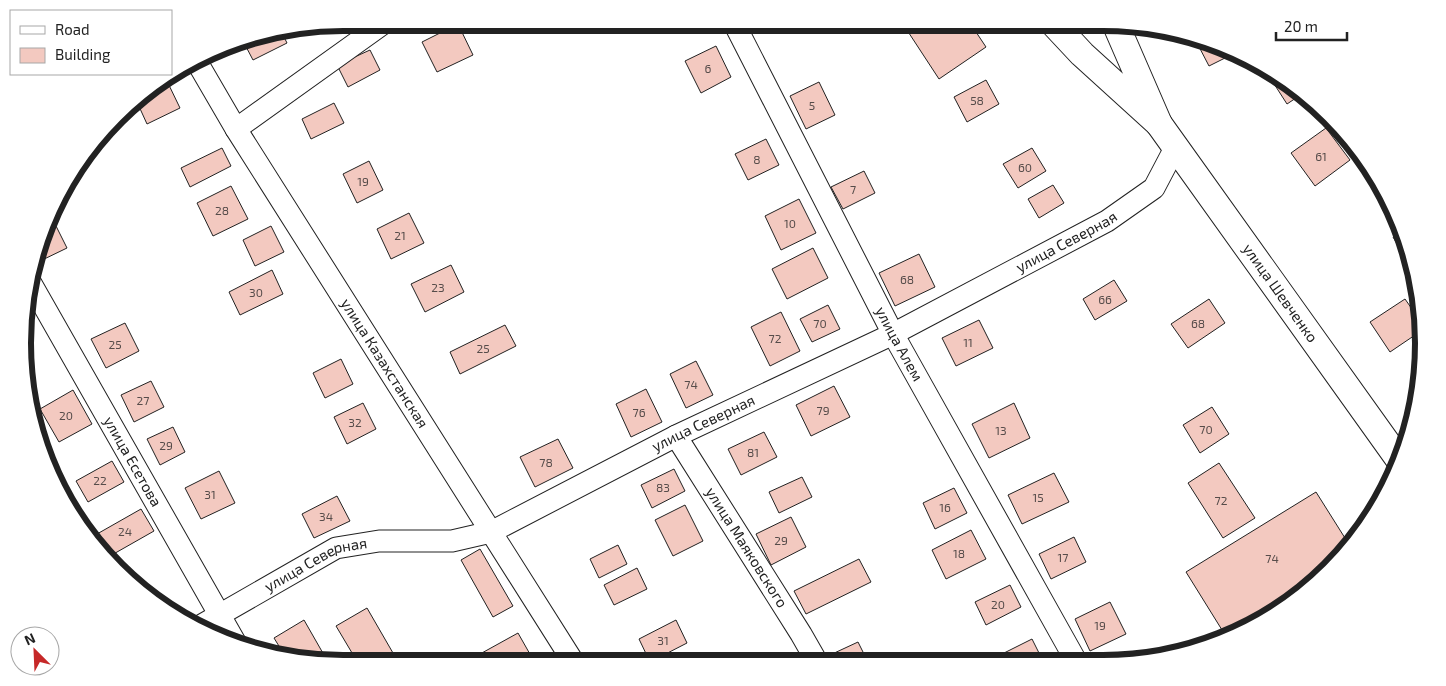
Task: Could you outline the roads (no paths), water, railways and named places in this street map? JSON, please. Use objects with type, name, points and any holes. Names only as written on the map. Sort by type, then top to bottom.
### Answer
[{"type":"street","points":[[236,129],[372,31]]},
{"type":"street","name":"улица Алем","points":[[739,31],[893,334],[1073,655]]},
{"type":"street","points":[[1061,31],[1082,54],[1159,124]]},
{"type":"street","points":[[1119,32],[1159,124]]},
{"type":"street","name":"улица Казахстанская","points":[[199,66],[236,129],[569,655]]},
{"type":"street","name":"улица Шевченко","points":[[1159,124],[1394,453]]},
{"type":"street","name":"улица Северная","points":[[209,620],[336,548],[379,541],[452,541],[491,532],[676,436],[893,334],[1107,221],[1154,188],[1175,148]]},
{"type":"street","name":"улица Есетова","points":[[35,292],[209,620],[220,629]]},
{"type":"street","name":"улица Маяковского","points":[[676,436],[813,655]]}]
